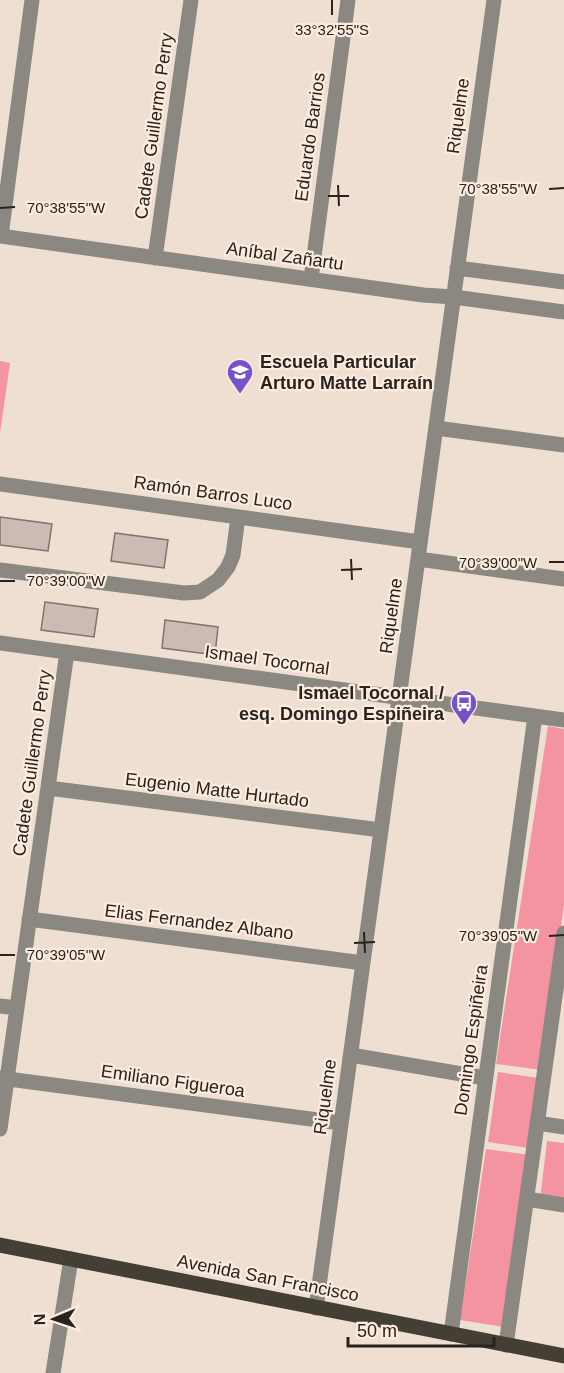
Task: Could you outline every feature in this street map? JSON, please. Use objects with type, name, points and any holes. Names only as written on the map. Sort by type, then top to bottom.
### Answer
[{"type":"main road","name":"Avenida San Francisco","points":[[0,1245],[564,1356]]},
{"type":"street","points":[[0,236],[32,0]]},
{"type":"street","name":"Cadete Guillermo Perry","points":[[155,258],[191,0]]},
{"type":"street","name":"Eduardo Barrios","points":[[311,279],[348,0]]},
{"type":"street","name":"Riquelme","points":[[316,1308],[494,0]]},
{"type":"street","name":"Aníbal Zañartu","points":[[0,236],[423,296],[454,297],[564,312]]},
{"type":"street","points":[[458,268],[564,282]]},
{"type":"street","points":[[436,429],[564,446]]},
{"type":"street","name":"Ramón Barros Luco","points":[[0,484],[420,542]]},
{"type":"street","points":[[0,570],[200,592],[218,580],[228,567],[233,555],[238,517]]},
{"type":"street","points":[[418,559],[564,579]]},
{"type":"street","name":"Ismael Tocornal","points":[[0,643],[564,720]]},
{"type":"street","name":"Cadete Guillermo Perry","points":[[0,1129],[4,1078],[17,1008],[67,652]]},
{"type":"street","name":"Domingo Espiñeira","points":[[451,1334],[534,716]]},
{"type":"street","name":"Eugenio Matte Hurtado","points":[[48,788],[381,830]]},
{"type":"street","name":"Elias Fernandez Albano","points":[[29,920],[363,963]]},
{"type":"street","points":[[506,1345],[537,1123],[560,990],[564,933]]},
{"type":"street","points":[[0,1006],[17,1008]]},
{"type":"street","points":[[351,1055],[485,1078]]},
{"type":"street","name":"Emiliano Figueroa","points":[[4,1078],[341,1123]]},
{"type":"street","points":[[537,1123],[564,1127]]},
{"type":"street","points":[[527,1199],[564,1204]]},
{"type":"street","points":[[53,1373],[71,1259]]},
{"type":"shaded area","points":[[0,361],[10,363],[0,433]]},
{"type":"shaded area","points":[[548,726],[564,729],[564,904],[542,1070],[496,1064]]},
{"type":"shaded area","points":[[498,1072],[539,1078],[529,1148],[488,1142]]},
{"type":"shaded area","points":[[547,1141],[564,1143],[564,1203],[540,1200]]},
{"type":"shaded area","points":[[486,1149],[530,1155],[504,1327],[460,1320]]},
{"type":"building","points":[[0,517],[52,524],[48,551],[0,545]]},
{"type":"building","points":[[115,533],[168,540],[164,568],[111,561]]},
{"type":"building","points":[[45,602],[98,609],[94,637],[41,630]]},
{"type":"building","points":[[165,620],[218,627],[215,655],[162,648]]},
{"type":"place","name":"Escuela Particular Arturo Matte Larraín","points":[[240,395]]},
{"type":"place","name":"Ismael Tocornal / esq. Domingo Espiñeira","points":[[464,726]]}]
